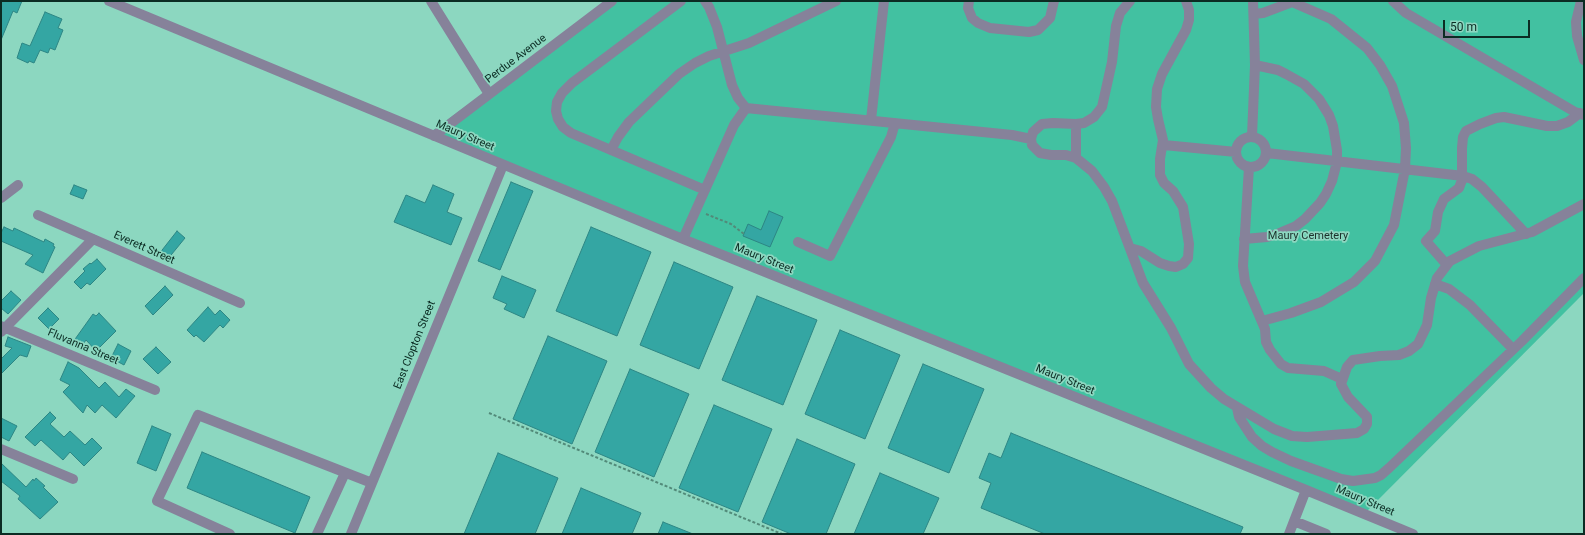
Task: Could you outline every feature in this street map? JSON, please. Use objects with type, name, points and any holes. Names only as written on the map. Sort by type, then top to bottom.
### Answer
[{"type":"street","name":"Maury Street","points":[[109,1],[683,240],[1306,490],[1406,533]]},
{"type":"street","points":[[431,1],[489,94]]},
{"type":"street","name":"Perdue Avenue","points":[[434,136],[612,1]]},
{"type":"street","points":[[681,1],[572,84],[562,93],[557,102],[556,111],[558,119],[563,127],[571,133],[704,190]]},
{"type":"street","points":[[705,1],[717,27],[732,85],[738,98],[746,108],[895,122],[1012,135],[1031,139]]},
{"type":"street","points":[[611,150],[629,122],[679,74],[709,56],[749,43],[836,1]]},
{"type":"street","points":[[871,120],[884,1]]},
{"type":"street","points":[[969,1],[968,8],[972,18],[978,23],[990,28],[1030,32],[1038,30],[1050,18],[1054,1]]},
{"type":"street","points":[[1130,1],[1120,13],[1116,26],[1112,62],[1102,107],[1094,117],[1084,122],[1076,124],[1042,124],[1033,132],[1031,139],[1032,145],[1040,153],[1066,155],[1076,158],[1092,172],[1112,201],[1143,283],[1171,328],[1189,364],[1211,388],[1237,408],[1274,429],[1292,436],[1307,437],[1357,433],[1364,429],[1367,424],[1367,417],[1348,397],[1341,384],[1347,367],[1353,360],[1399,355],[1409,351],[1418,344],[1427,325],[1431,298],[1437,278],[1450,261],[1479,246],[1532,232],[1584,204]]},
{"type":"street","points":[[1130,248],[1141,251],[1160,264],[1169,266],[1176,267],[1183,264],[1188,258],[1189,244],[1183,207],[1173,191],[1164,183],[1160,174],[1160,159],[1164,145],[1157,113],[1157,90],[1162,74],[1186,30],[1189,20],[1189,10],[1186,1]]},
{"type":"street","points":[[1252,136],[1255,65],[1253,1]]},
{"type":"street","points":[[1581,1],[1576,22],[1577,36],[1582,46],[1584,60]]},
{"type":"street","points":[[1254,14],[1263,13],[1292,2],[1331,19],[1367,48],[1380,65],[1392,86],[1404,123],[1405,169],[1394,225],[1375,261],[1354,282],[1321,302],[1291,313],[1262,321]]},
{"type":"street","points":[[1397,2],[1406,13],[1582,114]]},
{"type":"street","points":[[1244,239],[1267,237],[1277,234],[1296,226],[1305,219],[1326,194],[1332,181],[1337,162],[1337,150],[1333,126],[1329,115],[1319,99],[1304,84],[1286,74],[1278,70],[1255,65]]},
{"type":"street","points":[[683,240],[734,125],[746,108]]},
{"type":"street","points":[[1447,265],[1426,241],[1435,231],[1438,212],[1444,199],[1459,188],[1463,176],[1463,137],[1466,131],[1496,118],[1504,117],[1547,126],[1557,126],[1582,114]]},
{"type":"street","points":[[798,242],[830,256],[891,136],[895,122]]},
{"type":"street","points":[[1076,124],[1076,158]]},
{"type":"street","points":[[1252,136],[1262,140],[1267,148],[1266,158],[1259,165],[1249,167],[1240,162],[1236,152],[1238,143],[1242,139],[1252,136]]},
{"type":"street","points":[[1164,145],[1236,152]]},
{"type":"street","points":[[1267,153],[1463,176],[1472,179],[1482,187],[1526,234]]},
{"type":"street","name":"East Clopton Street","points":[[351,534],[503,165]]},
{"type":"street","points":[[1249,167],[1243,266],[1245,282],[1262,321],[1270,350],[1280,364],[1288,368],[1324,371],[1342,380]]},
{"type":"street","points":[[1,198],[18,185]]},
{"type":"street","name":"Everett Street","points":[[38,215],[240,303]]},
{"type":"street","points":[[2,329],[93,239]]},
{"type":"street","points":[[1237,408],[1239,417],[1252,437],[1262,446],[1291,461],[1353,482],[1364,481],[1381,475],[1513,349],[1584,278]]},
{"type":"street","points":[[1435,284],[1448,289],[1470,304],[1513,349]]},
{"type":"street","name":"Fluvanna Street","points":[[2,329],[155,390]]},
{"type":"street","points":[[230,534],[157,501],[198,415],[372,483]]},
{"type":"street","points":[[1,449],[73,479]]},
{"type":"street","points":[[317,534],[345,473]]},
{"type":"street","points":[[1289,534],[1306,490]]},
{"type":"street","points":[[1294,521],[1326,534]]},
{"type":"path","points":[[703,213],[731,224],[744,234]]},
{"type":"path","points":[[489,413],[782,534]]},
{"type":"green space","name":"Maury Cemetery","points":[[609,1],[1584,1],[1584,293],[1365,513],[428,134]]},
{"type":"building","points":[[1,1],[22,1],[17,13],[13,11],[1,40]]},
{"type":"building","points":[[45,12],[62,19],[58,28],[63,30],[55,50],[50,48],[48,53],[40,50],[34,63],[29,61],[28,63],[17,58],[22,43],[30,46]]},
{"type":"building","points":[[511,182],[533,191],[500,270],[478,261]]},
{"type":"building","points":[[74,185],[87,190],[83,199],[70,194]]},
{"type":"building","points":[[433,185],[454,194],[447,212],[462,218],[451,245],[394,222],[406,195],[425,203]]},
{"type":"building","points":[[769,211],[783,217],[770,247],[743,236],[748,224],[761,230]]},
{"type":"building","points":[[4,227],[13,231],[14,228],[44,242],[45,239],[54,244],[53,246],[55,247],[43,273],[25,264],[33,255],[1,241],[1,233]]},
{"type":"building","points":[[591,227],[651,252],[617,336],[556,311]]},
{"type":"building","points":[[177,231],[185,238],[167,260],[159,254]]},
{"type":"building","points":[[97,259],[106,269],[90,285],[87,283],[81,289],[74,282],[85,271],[83,269]]},
{"type":"building","points":[[674,262],[733,287],[699,369],[640,345]]},
{"type":"building","points":[[502,276],[536,290],[524,318],[504,309],[507,304],[493,298]]},
{"type":"building","points":[[165,286],[173,295],[153,315],[145,306]]},
{"type":"building","points":[[11,291],[21,300],[8,314],[1,308],[1,301]]},
{"type":"building","points":[[757,296],[817,320],[783,405],[722,380]]},
{"type":"building","points":[[208,307],[215,315],[220,310],[230,320],[223,328],[220,325],[204,342],[196,335],[194,337],[187,330]]},
{"type":"building","points":[[48,308],[59,319],[49,329],[38,318]]},
{"type":"building","points":[[99,313],[116,331],[96,351],[86,340],[81,347],[73,342],[93,314],[96,316]]},
{"type":"building","points":[[840,330],[900,355],[865,439],[805,414]]},
{"type":"building","points":[[548,336],[607,361],[572,444],[513,419]]},
{"type":"building","points":[[8,337],[31,346],[27,357],[20,355],[1,374],[1,359],[12,348],[5,346]]},
{"type":"building","points":[[118,344],[131,351],[124,365],[111,358]]},
{"type":"building","points":[[156,347],[171,362],[158,374],[143,359]]},
{"type":"building","points":[[68,362],[79,368],[99,388],[105,382],[119,397],[126,389],[135,396],[116,418],[102,405],[95,413],[87,405],[83,413],[63,392],[70,385],[60,380]]},
{"type":"building","points":[[923,364],[984,389],[949,473],[888,448]]},
{"type":"building","points":[[630,369],[689,394],[654,477],[595,452]]},
{"type":"building","points":[[714,405],[772,429],[738,512],[679,488]]},
{"type":"building","points":[[50,412],[56,418],[50,424],[64,437],[70,431],[85,445],[92,438],[102,448],[84,466],[70,452],[63,460],[41,440],[35,446],[25,437]]},
{"type":"building","points":[[1,418],[17,426],[9,441],[1,437]]},
{"type":"building","points":[[152,426],[171,434],[156,471],[137,463]]},
{"type":"building","points":[[1011,433],[1243,527],[1240,534],[1045,534],[981,508],[991,483],[979,478],[989,453],[1001,458]]},
{"type":"building","points":[[797,439],[855,464],[826,534],[791,534],[762,522]]},
{"type":"building","points":[[202,452],[310,497],[295,533],[187,488]]},
{"type":"building","points":[[498,453],[558,478],[535,534],[464,534]]},
{"type":"building","points":[[1,463],[26,487],[33,479],[34,481],[36,478],[45,486],[43,487],[58,502],[40,519],[18,499],[20,496],[1,481]]},
{"type":"building","points":[[880,473],[939,498],[923,534],[854,534]]},
{"type":"building","points":[[581,488],[641,513],[632,534],[562,534]]},
{"type":"building","points":[[663,522],[693,534],[658,534]]}]
